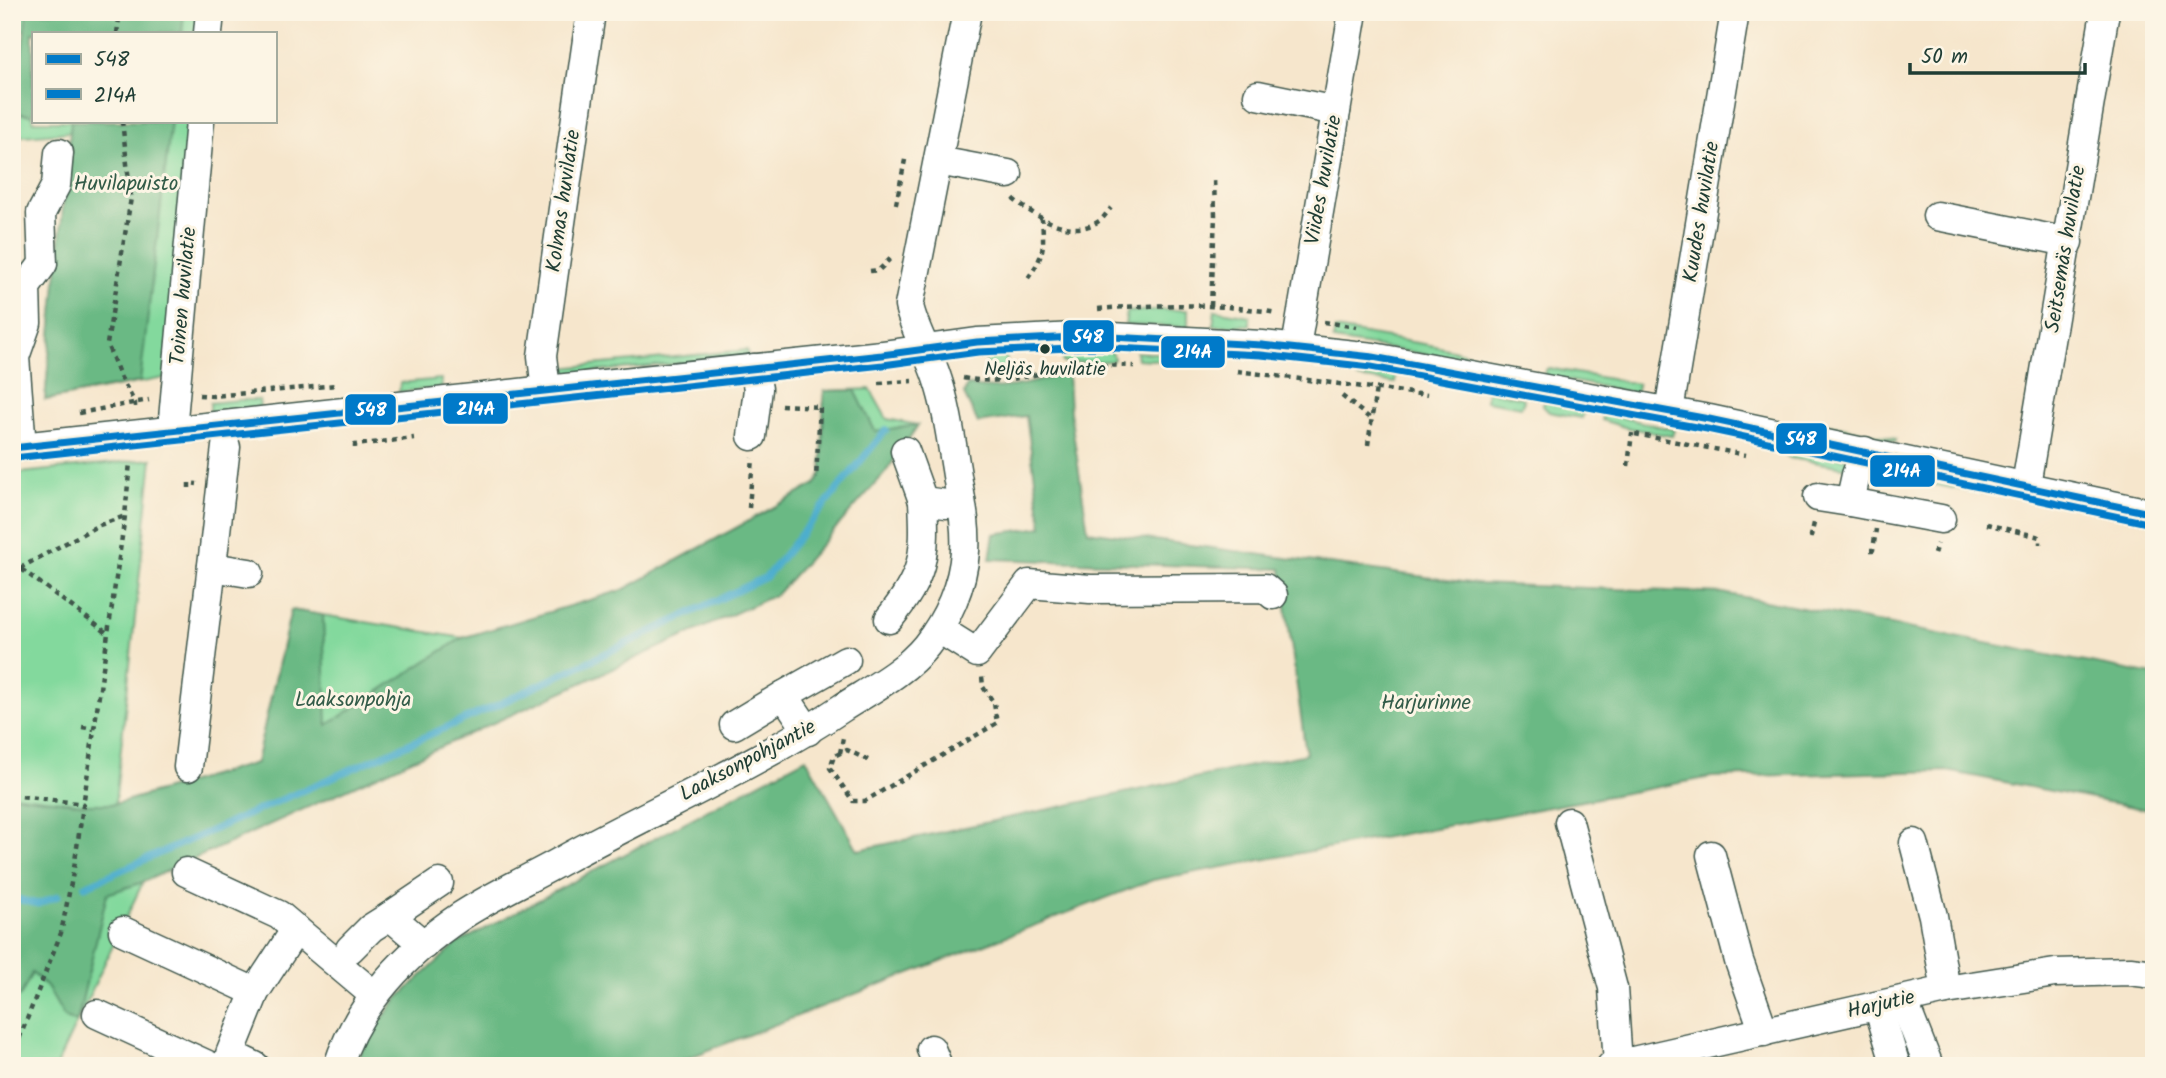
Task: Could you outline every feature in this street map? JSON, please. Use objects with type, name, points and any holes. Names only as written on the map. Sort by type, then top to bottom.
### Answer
[{"type":"street","points":[[208,32],[210,12]]},
{"type":"street","name":"Kolmas huvilatie","points":[[546,390],[542,356],[591,12]]},
{"type":"street","points":[[925,350],[909,306],[967,12]]},
{"type":"street","name":"Viides huvilatie","points":[[1296,347],[1353,12]]},
{"type":"street","name":"Kuudes huvilatie","points":[[1669,411],[1735,12]]},
{"type":"street","name":"Seitsemäs huvilatie","points":[[2026,485],[2105,12]]},
{"type":"street","points":[[1258,95],[1336,111]]},
{"type":"street","name":"Toinen huvilatie","points":[[172,430],[200,122]]},
{"type":"street","points":[[59,153],[55,185],[41,213],[43,264],[26,287],[27,323],[15,357],[17,448],[925,350],[977,342],[1093,336],[1296,347],[1373,357],[1669,411],[2154,514]]},
{"type":"street","points":[[938,162],[1002,173]]},
{"type":"street","points":[[1937,216],[2068,242]]},
{"type":"street","name":"Laaksonpohjantie","points":[[338,1066],[354,1029],[374,995],[396,970],[461,916],[628,824],[808,731],[908,664],[939,629],[959,586],[965,552],[965,528],[938,378],[925,350]]},
{"type":"street","points":[[752,436],[758,389],[754,368]]},
{"type":"street","points":[[188,767],[226,447]]},
{"type":"street","points":[[889,620],[910,593],[919,575],[923,553],[923,501],[905,451]]},
{"type":"street","points":[[1850,502],[1865,451]]},
{"type":"street","points":[[1818,497],[1941,519]]},
{"type":"street","points":[[923,501],[946,504],[961,502]]},
{"type":"street","points":[[212,568],[249,573]]},
{"type":"street","points":[[939,629],[978,653],[1029,584],[1090,589],[1265,587],[1273,595]]},
{"type":"street","points":[[734,725],[846,660]]},
{"type":"street","points":[[784,695],[808,731]]},
{"type":"street","points":[[1569,822],[1612,988],[1614,1065]]},
{"type":"street","points":[[1914,843],[1933,916],[1947,990]]},
{"type":"street","points":[[1711,855],[1739,961],[1764,1032]]},
{"type":"street","points":[[187,872],[279,915],[374,995]]},
{"type":"street","points":[[349,949],[371,928],[439,883]]},
{"type":"street","points":[[390,916],[424,945]]},
{"type":"street","points":[[255,1066],[230,1054],[255,992],[296,929]]},
{"type":"street","points":[[123,931],[255,992]]},
{"type":"street","name":"Harjutie","points":[[1614,1065],[1947,990],[2088,970],[2154,974]]},
{"type":"street","points":[[1890,1003],[1896,1066]]},
{"type":"street","points":[[1890,1003],[1929,1066]]},
{"type":"street","points":[[97,1014],[210,1066]]},
{"type":"path","points":[[117,32],[120,12]]},
{"type":"path","points":[[122,122],[131,198],[107,344],[135,403]]},
{"type":"path","points":[[896,204],[905,155]]},
{"type":"path","points":[[1002,173],[1006,194],[1042,219],[1058,226],[1081,226],[1099,221],[1111,208]]},
{"type":"path","points":[[1211,306],[1214,177]]},
{"type":"path","points":[[1028,278],[1041,260],[1044,242],[1042,219]]},
{"type":"path","points":[[870,271],[879,270],[899,246]]},
{"type":"path","points":[[1092,309],[1163,304],[1211,306],[1264,311],[1364,329]]},
{"type":"path","points":[[938,378],[1009,381],[1063,369],[1141,366]]},
{"type":"path","points":[[978,370],[979,381]]},
{"type":"path","points":[[1228,371],[1440,398]]},
{"type":"path","points":[[66,415],[174,394],[213,396],[345,384]]},
{"type":"path","points":[[1368,445],[1376,388]]},
{"type":"path","points":[[1342,396],[1372,419]]},
{"type":"path","points":[[756,404],[820,407],[816,478]]},
{"type":"path","points":[[1619,430],[1754,457]]},
{"type":"path","points":[[1628,466],[1632,433]]},
{"type":"path","points":[[749,509],[754,447],[752,436]]},
{"type":"path","points":[[355,449],[355,445],[414,438]]},
{"type":"path","points":[[12,1057],[61,933],[74,868],[125,516],[130,462]]},
{"type":"path","points":[[12,568],[20,568],[97,526],[125,516]]},
{"type":"path","points":[[1986,524],[2040,537],[2040,544]]},
{"type":"path","points":[[20,568],[108,634]]},
{"type":"path","points":[[868,760],[847,750],[834,756],[830,768],[853,801],[865,801],[997,723],[994,702],[983,687]]},
{"type":"path","points":[[82,727],[94,729]]},
{"type":"path","points":[[841,753],[844,730]]},
{"type":"path","points":[[12,795],[84,804]]},
{"type":"green space","name":"Huvilapuisto","points":[[12,12],[206,12],[204,32],[32,32],[32,122],[194,122],[165,378],[45,400],[71,132],[12,137],[12,113],[25,30],[12,29]]},
{"type":"green space","points":[[27,12],[184,12],[182,32],[32,32],[32,115],[14,113]]},
{"type":"green space","name":"Huvilapuisto","points":[[71,122],[171,122],[140,382],[45,400]]},
{"type":"green space","points":[[1188,310],[1188,327],[1125,325],[1127,312]]},
{"type":"green space","points":[[1215,310],[1250,316],[1250,325],[1213,326]]},
{"type":"green space","points":[[1335,329],[1435,346],[1476,356],[1475,362],[1333,340]]},
{"type":"green space","points":[[747,350],[748,357],[569,374],[561,368]]},
{"type":"green space","points":[[1112,351],[1112,361],[1063,363],[1062,353]]},
{"type":"green space","points":[[1136,352],[1189,355],[1190,362],[1137,359]]},
{"type":"green space","points":[[1006,355],[1008,374],[988,375],[986,358]]},
{"type":"green space","points":[[1548,368],[1638,384],[1636,393],[1544,376]]},
{"type":"green space","points":[[1357,369],[1396,375],[1395,383],[1357,378]]},
{"type":"green space","name":"Harjurinne","points":[[1068,373],[1070,412],[1088,531],[1477,584],[1723,593],[2154,675],[2154,811],[1947,771],[1712,777],[1153,880],[667,1066],[355,1066],[367,1039],[396,1000],[456,944],[806,758],[858,850],[1306,754],[1281,569],[990,559],[994,534],[1042,527],[1026,416],[978,423],[964,394],[967,385],[1005,387]]},
{"type":"green space","points":[[441,379],[442,388],[399,392],[400,383]]},
{"type":"green space","name":"Laaksonpohja","points":[[870,389],[887,419],[918,425],[885,473],[777,594],[143,882],[56,1066],[12,1066],[12,474],[152,459],[115,804],[256,763],[291,610],[463,638],[623,590],[816,484],[822,473],[824,391]]},
{"type":"green space","name":"Laaksonpohja","points":[[855,390],[875,431],[918,425],[885,473],[777,594],[143,882],[107,894],[77,1022],[63,1015],[47,987],[32,973],[21,995],[12,1001],[12,795],[84,804],[115,804],[256,763],[291,610],[323,615],[327,725],[462,638],[623,590],[816,484],[822,473],[824,391]]},
{"type":"green space","points":[[1487,390],[1523,398],[1524,401],[1521,407],[1486,401]]},
{"type":"green space","points":[[259,400],[260,407],[210,412],[210,403]]},
{"type":"green space","points":[[1546,401],[1585,410],[1582,418],[1549,412],[1542,405]]},
{"type":"green space","points":[[1603,413],[1674,430],[1672,436],[1624,427],[1602,420]]},
{"type":"green space","points":[[1815,421],[1896,439],[1896,442],[1812,425]]},
{"type":"green space","points":[[1778,447],[1853,459],[1850,468],[1790,458],[1778,450]]},
{"type":"green space","points":[[1870,464],[1988,491],[1981,493],[1869,473]]},
{"type":"waterway","points":[[85,886],[495,706],[766,577],[886,430]]},
{"type":"waterway","points":[[12,898],[38,904],[58,896]]},
{"type":"transit line","name":"548","points":[[12,448],[882,355],[977,342],[1093,336],[1262,345],[1373,357],[1709,419],[2154,514]]},
{"type":"transit line","name":"214A","points":[[13,458],[883,365],[978,352],[1093,347],[1261,355],[1371,367],[1707,429],[2152,524]]},
{"type":"place","name":"Neljäs huvilatie","points":[[1045,349]]}]
